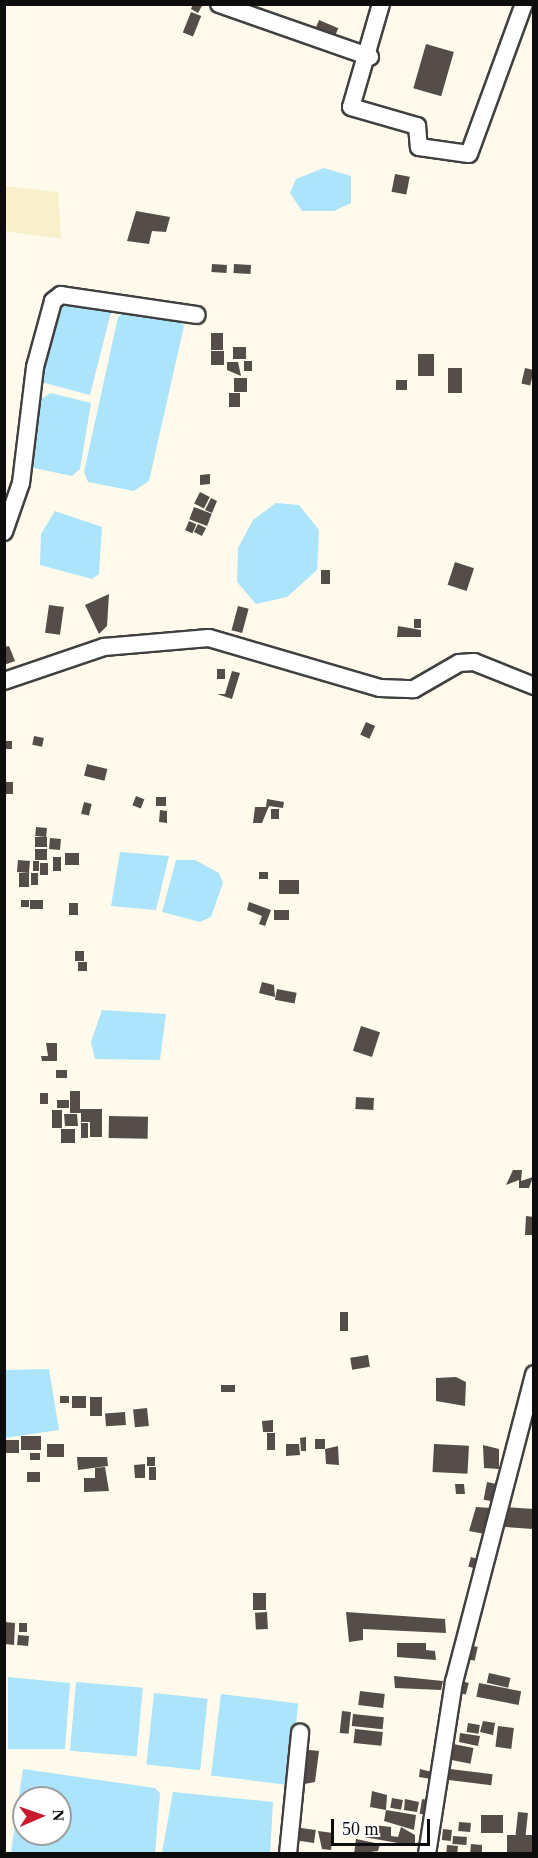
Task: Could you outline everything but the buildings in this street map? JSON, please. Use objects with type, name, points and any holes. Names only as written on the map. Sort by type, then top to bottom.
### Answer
[{"type":"street","points":[[219,4],[370,57]]},
{"type":"street","points":[[381,4],[370,57],[351,107],[417,126],[419,147],[469,154],[524,4]]},
{"type":"street","points":[[4,532],[21,483],[35,367],[53,302],[61,295],[197,315]]},
{"type":"street","points":[[4,681],[104,647],[209,638],[380,688],[414,688],[459,663],[474,662],[534,686]]},
{"type":"street","points":[[427,1854],[454,1682],[534,1374]]},
{"type":"street","points":[[288,1854],[300,1733]]},
{"type":"shaded area","points":[[5,186],[58,192],[61,239],[5,231]]},
{"type":"water","points":[[324,168],[351,176],[351,203],[334,211],[302,211],[290,193],[296,179]]},
{"type":"water","points":[[66,303],[111,312],[90,395],[41,382],[57,306]]},
{"type":"water","points":[[127,310],[178,318],[184,326],[149,481],[134,491],[88,482],[84,472],[118,317]]},
{"type":"water","points":[[51,393],[91,403],[80,469],[72,476],[29,467],[38,401]]},
{"type":"water","points":[[276,503],[299,505],[319,530],[317,570],[287,597],[256,604],[237,582],[238,548],[253,520]]},
{"type":"water","points":[[55,511],[102,527],[99,574],[92,579],[40,565],[41,534]]},
{"type":"water","points":[[120,852],[169,856],[156,910],[111,906]]},
{"type":"water","points":[[176,860],[195,860],[219,873],[223,883],[211,917],[200,922],[162,912]]},
{"type":"water","points":[[102,1010],[166,1014],[160,1060],[95,1059],[91,1042]]},
{"type":"water","points":[[49,1369],[59,1430],[5,1438],[5,1370]]},
{"type":"water","points":[[8,1677],[70,1683],[65,1749],[8,1749]]},
{"type":"water","points":[[76,1682],[143,1688],[137,1757],[70,1751]]},
{"type":"water","points":[[154,1693],[208,1699],[200,1770],[146,1765]]},
{"type":"water","points":[[221,1694],[298,1704],[288,1785],[211,1775]]},
{"type":"water","points":[[23,1769],[155,1788],[160,1793],[155,1853],[11,1853],[12,1846],[72,1846],[72,1786],[21,1786]]},
{"type":"water","points":[[173,1792],[273,1802],[270,1853],[162,1853]]}]
